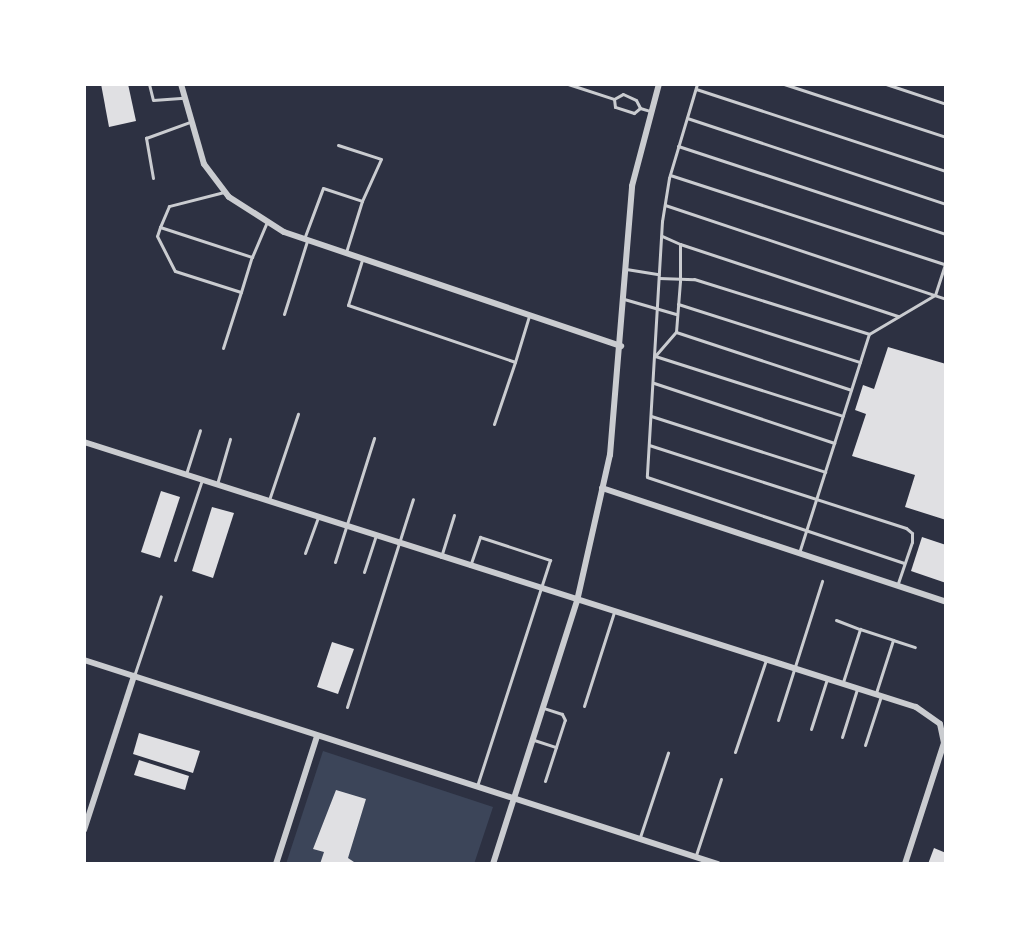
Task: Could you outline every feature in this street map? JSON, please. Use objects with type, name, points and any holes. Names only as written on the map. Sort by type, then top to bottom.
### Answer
[{"type":"street","points":[[181,84],[190,122],[204,164],[226,192],[268,221],[345,255],[621,346]]},
{"type":"street","points":[[493,864],[577,601],[602,488],[616,408],[624,268],[632,186],[659,84]]},
{"type":"street","points":[[84,442],[577,601],[916,707],[940,724],[944,743],[905,864]]},
{"type":"street","points":[[602,488],[946,602]]},
{"type":"street","points":[[84,660],[718,864]]},
{"type":"street","points":[[84,830],[134,676]]},
{"type":"street","points":[[276,864],[317,736]]},
{"type":"lane","points":[[149,84],[153,100],[184,98]]},
{"type":"lane","points":[[568,84],[614,99],[623,94],[636,100],[640,108],[650,111]]},
{"type":"lane","points":[[784,84],[946,137]]},
{"type":"lane","points":[[886,84],[946,104]]},
{"type":"lane","points":[[904,563],[654,482],[647,477],[665,205],[670,175],[696,86],[946,171]]},
{"type":"lane","points":[[614,99],[615,107],[634,113],[640,108]]},
{"type":"lane","points":[[687,118],[946,204]]},
{"type":"lane","points":[[153,178],[146,138],[190,122]]},
{"type":"lane","points":[[338,145],[381,159],[362,201],[345,255]]},
{"type":"lane","points":[[678,146],[946,234]]},
{"type":"lane","points":[[670,175],[946,264],[935,295],[869,334],[799,553]]},
{"type":"lane","points":[[284,314],[323,188],[362,201]]},
{"type":"lane","points":[[226,192],[169,206],[157,237],[175,271],[241,292]]},
{"type":"lane","points":[[665,205],[946,299]]},
{"type":"lane","points":[[223,348],[252,257],[268,221]]},
{"type":"lane","points":[[160,227],[252,257]]},
{"type":"lane","points":[[662,236],[898,316]]},
{"type":"lane","points":[[655,356],[676,332],[680,244]]},
{"type":"lane","points":[[362,260],[348,305],[515,362]]},
{"type":"lane","points":[[624,268],[680,281],[694,279],[869,334]]},
{"type":"lane","points":[[623,299],[676,314]]},
{"type":"lane","points":[[678,304],[860,362]]},
{"type":"lane","points":[[494,424],[529,316]]},
{"type":"lane","points":[[676,332],[851,390]]},
{"type":"lane","points":[[655,356],[843,416]]},
{"type":"lane","points":[[653,383],[834,443]]},
{"type":"lane","points":[[269,502],[298,414]]},
{"type":"lane","points":[[651,416],[825,472]]},
{"type":"lane","points":[[186,475],[200,430]]},
{"type":"lane","points":[[335,562],[344,526],[374,438]]},
{"type":"lane","points":[[217,485],[230,439]]},
{"type":"lane","points":[[649,444],[906,528],[912,533],[912,542],[897,586]]},
{"type":"lane","points":[[175,560],[202,480]]},
{"type":"lane","points":[[347,707],[401,544],[413,499]]},
{"type":"lane","points":[[441,557],[454,515]]},
{"type":"lane","points":[[305,553],[318,518]]},
{"type":"lane","points":[[364,572],[376,536]]},
{"type":"lane","points":[[470,566],[480,537],[549,560],[477,787]]},
{"type":"lane","points":[[778,720],[822,581]]},
{"type":"lane","points":[[134,676],[161,596]]},
{"type":"lane","points":[[584,706],[614,612]]},
{"type":"lane","points":[[836,620],[915,647]]},
{"type":"lane","points":[[842,684],[860,629]]},
{"type":"lane","points":[[865,745],[893,640]]},
{"type":"lane","points":[[735,752],[766,660]]},
{"type":"lane","points":[[811,729],[827,679]]},
{"type":"lane","points":[[842,737],[857,688]]},
{"type":"lane","points":[[543,707],[562,714],[565,720],[545,781]]},
{"type":"lane","points":[[532,739],[556,747]]},
{"type":"lane","points":[[640,839],[668,753]]},
{"type":"lane","points":[[700,860],[721,779]]},
{"type":"shaded area","points":[[323,751],[493,807],[474,864],[286,864]]},
{"type":"building","points":[[101,84],[128,84],[136,121],[109,127]]},
{"type":"building","points":[[888,347],[946,364],[946,520],[905,507],[915,475],[852,456],[866,414],[855,410],[863,385],[874,389]]},
{"type":"building","points":[[161,491],[180,497],[160,558],[141,552]]},
{"type":"building","points":[[212,507],[234,513],[213,578],[192,571]]},
{"type":"building","points":[[922,537],[946,545],[946,583],[911,571]]},
{"type":"building","points":[[332,642],[354,649],[338,694],[317,687]]},
{"type":"building","points":[[139,733],[200,751],[193,773],[133,754]]},
{"type":"building","points":[[139,760],[189,776],[185,790],[134,775]]},
{"type":"building","points":[[336,790],[366,799],[348,858],[357,864],[320,864],[324,852],[313,849]]},
{"type":"building","points":[[934,848],[946,853],[946,864],[928,864]]}]
